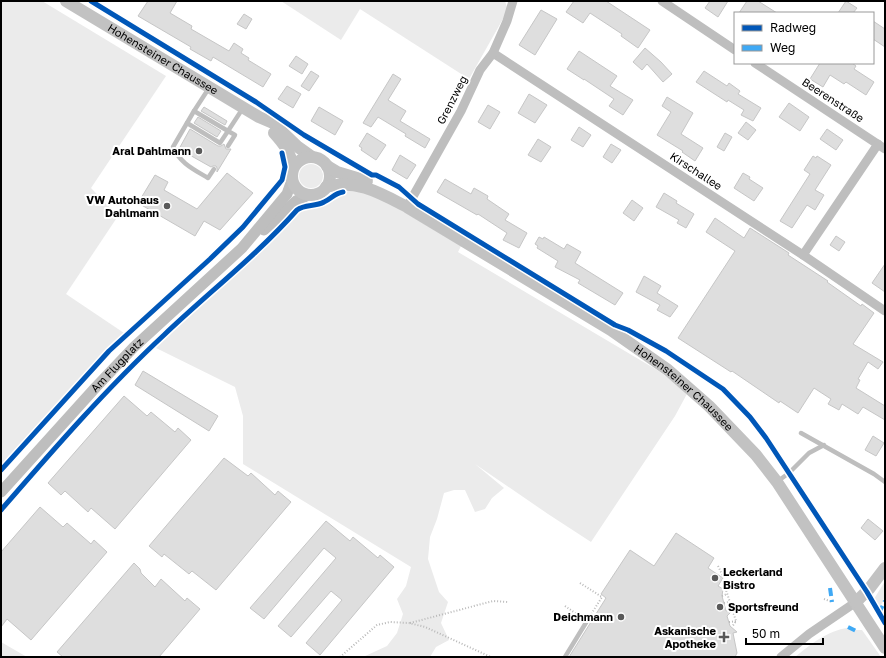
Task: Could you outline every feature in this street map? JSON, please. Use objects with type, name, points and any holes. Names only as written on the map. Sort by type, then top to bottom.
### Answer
[{"type":"main road","name":"Hohensteiner Chaussee","points":[[66,1],[243,108],[262,113],[298,148],[312,157]]},
{"type":"main road","name":"Hohensteiner Chaussee","points":[[262,113],[291,155],[293,174]]},
{"type":"main road","points":[[312,157],[323,162],[327,166],[330,178],[326,187],[320,193],[308,195],[297,189],[293,174],[301,160],[312,157]]},
{"type":"main road","name":"Hohensteiner Chaussee","points":[[327,166],[337,172],[371,183],[407,207],[611,330],[662,366],[709,406],[756,455],[777,482],[885,648]]},
{"type":"main road","name":"Hohensteiner Chaussee","points":[[326,187],[340,184],[365,188],[407,207]]},
{"type":"main road","points":[[856,602],[869,589],[885,568]]},
{"type":"street","name":"Grenzweg","points":[[407,207],[461,111],[480,70],[493,53],[507,21],[513,1]]},
{"type":"street","points":[[662,1],[734,49]]},
{"type":"street","name":"Kirschallee","points":[[493,53],[803,255],[885,311]]},
{"type":"street","name":"Beerenstraße","points":[[757,64],[881,146],[803,255]]},
{"type":"street","name":"Am Flugplatz","points":[[242,248],[286,194],[293,174]]},
{"type":"street","name":"Am Flugplatz","points":[[1,492],[134,347],[242,248],[296,201],[308,195]]},
{"type":"street","points":[[781,657],[809,634],[856,602]]},
{"type":"lane","points":[[209,88],[173,147],[177,156],[188,166],[208,178],[214,169]]},
{"type":"lane","points":[[187,123],[220,143],[243,108]]},
{"type":"lane","points":[[194,111],[235,135],[228,146]]},
{"type":"lane","points":[[262,113],[304,135],[372,175]]},
{"type":"lane","points":[[801,433],[874,474],[885,482]]},
{"type":"lane","points":[[777,482],[789,473],[809,453],[824,445]]},
{"type":"lane","points":[[565,657],[587,620]]},
{"type":"path","points":[[718,566],[726,582],[725,588],[737,621]]},
{"type":"path","points":[[565,606],[587,620],[602,598],[580,583]]},
{"type":"path","points":[[722,596],[727,594]]},
{"type":"path","points":[[824,599],[832,602]]},
{"type":"path","points":[[409,623],[494,601],[508,602]]},
{"type":"path","points":[[724,603],[729,602]]},
{"type":"path","points":[[880,615],[885,613]]},
{"type":"path","points":[[729,622],[737,621]]},
{"type":"path","points":[[732,627],[737,621]]},
{"type":"path","points":[[340,657],[377,625],[390,622],[409,623],[425,627],[491,657]]},
{"type":"shaded area","points":[[1,1],[42,1],[166,76],[91,188],[118,216],[66,294],[124,333],[1,468]]},
{"type":"shaded area","points":[[281,1],[505,1],[508,10],[469,79],[360,9],[341,40]]},
{"type":"shaded area","points":[[311,164],[316,165],[322,171],[322,181],[316,187],[311,188],[306,187],[300,181],[299,176],[300,171],[306,165]]},
{"type":"shaded area","points":[[349,187],[373,193],[461,246],[458,252],[657,370],[688,392],[675,416],[591,542],[475,464],[504,488],[492,498],[485,509],[475,512],[465,490],[454,490],[444,493],[437,519],[430,537],[428,559],[439,592],[448,602],[441,623],[449,640],[436,647],[430,657],[363,657],[387,646],[397,633],[403,614],[397,599],[406,586],[411,567],[243,464],[243,416],[235,387],[154,347],[303,209],[328,203],[335,196],[343,195],[348,191]]},
{"type":"shaded area","points":[[885,581],[885,597],[879,607],[874,599]]},
{"type":"shaded area","points":[[848,628],[862,630],[881,657],[795,657],[826,635]]},
{"type":"shaded area","points":[[1,642],[27,657],[1,657]]},
{"type":"building","points":[[148,1],[177,1],[170,13],[192,26],[191,29],[229,51],[234,43],[243,49],[241,53],[249,58],[248,60],[271,74],[263,87],[213,57],[211,61],[190,49],[191,47],[138,16]]},
{"type":"building","points":[[574,1],[606,1],[650,30],[638,48],[621,36],[622,34],[590,13],[583,23],[566,12]]},
{"type":"building","points":[[710,1],[728,1],[718,17],[705,8]]},
{"type":"building","points":[[747,1],[758,1],[775,12],[740,12]]},
{"type":"building","points":[[846,1],[857,8],[854,12],[839,12]]},
{"type":"building","points":[[541,10],[557,19],[535,55],[519,45]]},
{"type":"building","points":[[244,14],[252,19],[246,29],[237,24]]},
{"type":"building","points":[[874,22],[885,29],[885,47],[874,40]]},
{"type":"building","points":[[645,48],[672,74],[663,82],[647,64],[642,70],[633,62]]},
{"type":"building","points":[[579,51],[617,76],[610,86],[633,100],[623,115],[609,106],[614,99],[567,69]]},
{"type":"building","points":[[296,56],[308,64],[302,74],[289,66]]},
{"type":"building","points":[[819,64],[853,64],[856,66],[854,69],[874,82],[866,95],[846,82],[844,84],[830,75],[823,87],[810,79]]},
{"type":"building","points":[[311,71],[319,76],[309,91],[301,86]]},
{"type":"building","points":[[704,71],[727,86],[729,83],[740,91],[738,94],[761,108],[753,121],[741,115],[744,110],[728,100],[727,102],[696,82]]},
{"type":"building","points":[[393,74],[401,79],[388,100],[406,111],[400,121],[430,139],[425,148],[405,136],[406,134],[378,117],[371,127],[363,123]]},
{"type":"building","points":[[287,86],[301,94],[293,108],[278,99]]},
{"type":"building","points":[[529,94],[547,105],[535,123],[518,113]]},
{"type":"building","points":[[667,97],[693,113],[681,134],[703,148],[695,161],[682,152],[683,151],[657,135],[671,112],[662,106]]},
{"type":"building","points":[[789,103],[809,117],[800,131],[779,117]]},
{"type":"building","points":[[488,105],[500,112],[490,129],[478,122]]},
{"type":"building","points":[[204,107],[227,121],[225,125],[201,111]]},
{"type":"building","points":[[319,107],[343,121],[335,135],[311,121]]},
{"type":"building","points":[[198,117],[221,131],[217,137],[194,123]]},
{"type":"building","points":[[746,122],[756,130],[748,140],[738,133]]},
{"type":"building","points":[[579,127],[591,135],[583,147],[571,140]]},
{"type":"building","name":"Aral Dahlmann","points":[[190,129],[218,146],[224,144],[226,149],[231,149],[217,172],[216,166],[211,167],[179,149]]},
{"type":"building","points":[[827,129],[843,140],[836,150],[820,139]]},
{"type":"building","points":[[367,133],[386,145],[376,160],[361,150],[362,148],[359,146]]},
{"type":"building","points":[[725,133],[732,137],[724,151],[717,147]]},
{"type":"building","points":[[538,139],[551,147],[541,162],[528,155]]},
{"type":"building","points":[[611,144],[621,150],[612,163],[603,157]]},
{"type":"building","points":[[400,155],[416,165],[407,179],[392,170]]},
{"type":"building","points":[[813,156],[816,158],[817,156],[831,165],[815,190],[824,195],[815,210],[807,205],[792,228],[780,221],[810,174],[804,170]]},
{"type":"building","name":"VW Autohaus Dahlmann","points":[[227,173],[253,193],[220,230],[204,221],[195,236],[138,203],[155,175],[168,182],[164,190],[197,209]]},
{"type":"building","points":[[743,173],[763,188],[754,201],[734,188]]},
{"type":"building","points":[[445,179],[471,194],[474,188],[488,196],[487,199],[509,214],[505,220],[527,233],[519,248],[503,240],[507,233],[478,214],[477,215],[437,192]]},
{"type":"building","points":[[664,193],[677,201],[676,203],[694,214],[686,228],[677,223],[679,220],[656,207]]},
{"type":"building","points":[[632,200],[643,208],[634,221],[623,213]]},
{"type":"building","points":[[715,218],[744,238],[750,228],[789,253],[788,255],[828,281],[827,282],[861,306],[862,304],[874,313],[853,344],[883,362],[878,369],[868,362],[858,379],[860,380],[856,388],[885,406],[885,420],[863,407],[858,414],[842,404],[839,410],[828,404],[831,399],[814,388],[798,413],[780,401],[779,403],[732,371],[731,372],[678,338],[735,251],[706,232]]},
{"type":"building","points":[[836,236],[845,242],[839,251],[830,245]]},
{"type":"building","points":[[539,237],[543,239],[544,237],[564,249],[567,244],[581,252],[575,263],[623,293],[615,305],[578,283],[580,280],[555,267],[558,261],[537,248],[538,246],[535,244]]},
{"type":"building","points":[[885,264],[885,292],[872,283]]},
{"type":"building","points":[[644,276],[661,286],[657,293],[678,306],[670,317],[657,310],[660,305],[636,292]]},
{"type":"building","points":[[143,371],[218,416],[209,431],[135,385]]},
{"type":"building","points":[[124,396],[147,416],[151,412],[175,432],[178,428],[191,440],[115,529],[91,508],[88,512],[65,491],[61,495],[48,483]]},
{"type":"building","points":[[873,436],[884,443],[876,456],[865,450]]},
{"type":"building","points":[[224,458],[248,476],[251,473],[275,495],[278,491],[291,502],[216,590],[192,571],[189,574],[164,554],[162,557],[149,546]]},
{"type":"building","points":[[40,507],[63,527],[67,523],[91,544],[94,540],[107,552],[31,640],[7,619],[1,627],[1,552]]},
{"type":"building","points":[[868,519],[883,531],[875,540],[861,528]]},
{"type":"building","points":[[326,521],[350,541],[353,537],[378,558],[380,555],[394,567],[320,655],[306,643],[342,600],[331,591],[291,637],[278,626],[336,558],[324,548],[264,619],[250,608]]},
{"type":"building","points":[[676,533],[714,558],[708,568],[723,578],[718,586],[723,589],[722,596],[726,611],[734,609],[727,616],[730,626],[737,632],[733,633],[737,653],[735,657],[569,657],[606,598],[601,594],[630,550],[654,566]]},
{"type":"building","points":[[134,563],[140,569],[141,573],[155,587],[161,579],[185,601],[187,598],[200,609],[159,657],[63,657],[57,652]]},
{"type":"marked path","points":[[830,588],[832,602]]},
{"type":"marked path","points":[[879,613],[885,601]]},
{"type":"marked path","points":[[848,627],[856,631]]},
{"type":"cycle path","points":[[91,1],[256,102],[304,135],[372,175],[376,175],[399,187],[418,204],[615,325],[628,330],[666,351],[723,389],[750,417],[766,438],[867,592],[885,623]]},
{"type":"cycle path","points":[[1,470],[109,351],[243,227],[282,180],[285,167],[282,153]]},
{"type":"cycle path","points":[[1,510],[60,442],[121,377],[181,319],[265,243],[297,210],[303,207],[321,204],[343,192]]},
{"type":"place","name":"Aral Dahlmann","points":[[199,151]]},
{"type":"place","name":"VW Autohaus Dahlmann","points":[[167,206]]},
{"type":"place","name":"Leckerland Bistro","points":[[715,578]]},
{"type":"place","name":"Sportsfreund","points":[[720,607]]},
{"type":"place","name":"Deichmann","points":[[621,617]]},
{"type":"place","name":"Askanische Apotheke","points":[[724,637]]}]
